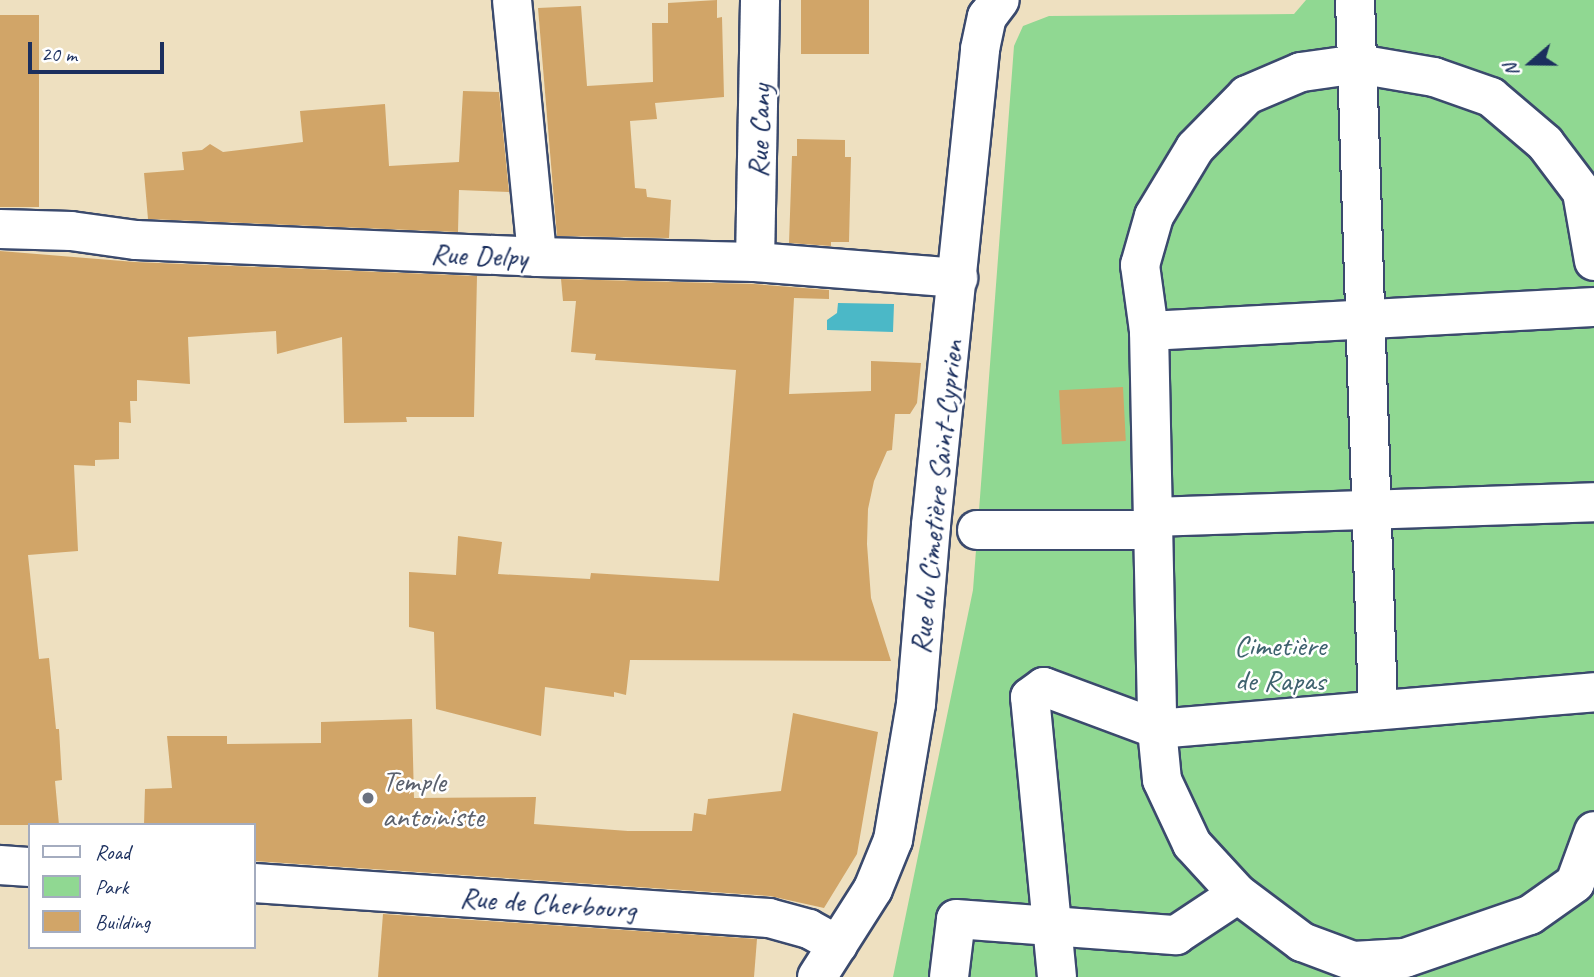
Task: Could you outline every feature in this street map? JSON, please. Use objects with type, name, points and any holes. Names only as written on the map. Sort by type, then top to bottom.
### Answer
[{"type":"street","points":[[512,0],[537,257]]},
{"type":"street","name":"Rue Cany","points":[[755,262],[761,0]]},
{"type":"street","name":"Rue du Cimetière Saint-Cyprien","points":[[817,977],[873,889],[892,840],[916,704],[931,525],[980,49],[987,17],[1000,0]]},
{"type":"street","points":[[1355,0],[1374,509],[1378,710]]},
{"type":"street","points":[[1594,261],[1582,192],[1545,143],[1491,97],[1434,77],[1358,64],[1301,72],[1247,95],[1195,148],[1154,216],[1140,265],[1149,331],[1157,729],[1162,780],[1192,844],[1238,894],[1302,942],[1353,961],[1406,967],[1584,890],[1594,831]]},
{"type":"street","name":"Rue Delpy","points":[[0,229],[71,231],[136,240],[537,257],[755,262],[958,278]]},
{"type":"street","points":[[1149,331],[1594,307]]},
{"type":"street","points":[[978,530],[1152,523],[1374,509],[1594,502]]},
{"type":"street","points":[[1057,977],[1030,697],[1044,687],[1157,729],[1594,692]]},
{"type":"street","points":[[0,866],[28,867]]},
{"type":"street","name":"Rue de Cherbourg","points":[[256,883],[769,918],[808,929],[838,945]]},
{"type":"street","points":[[949,977],[956,919],[1176,935],[1238,894]]},
{"type":"green space","name":"Cimetière de Rapas","points":[[1306,0],[1594,0],[1594,977],[893,977],[973,590],[1014,46],[1023,26],[1049,16],[1294,14]]},
{"type":"water","points":[[838,303],[894,304],[893,332],[827,330],[827,320],[837,313]]},
{"type":"building","points":[[717,0],[717,18],[722,17],[724,97],[655,103],[657,119],[630,121],[635,188],[646,189],[647,197],[671,200],[669,238],[557,236],[538,8],[581,6],[587,86],[653,82],[652,23],[668,23],[668,3]]},
{"type":"building","points":[[801,0],[869,0],[869,54],[801,54]]},
{"type":"building","points":[[0,15],[39,15],[39,207],[0,207]]},
{"type":"building","points":[[463,91],[499,92],[509,192],[459,190],[458,232],[148,219],[144,173],[184,170],[182,152],[202,150],[210,144],[223,152],[303,142],[300,111],[385,104],[389,166],[459,162]]},
{"type":"building","points":[[797,139],[845,140],[845,157],[851,157],[849,242],[831,242],[831,246],[789,243],[792,156],[797,156]]},
{"type":"building","points":[[0,251],[135,262],[477,276],[474,417],[406,417],[407,422],[344,423],[342,337],[277,354],[276,331],[188,337],[190,384],[137,380],[137,401],[130,401],[131,423],[119,422],[119,459],[95,460],[95,466],[74,465],[78,551],[28,555],[39,659],[49,658],[56,729],[59,729],[62,780],[55,781],[59,823],[0,825]]},
{"type":"building","points":[[561,279],[754,284],[829,290],[829,299],[794,298],[789,394],[871,391],[871,361],[921,363],[917,403],[910,414],[895,414],[892,450],[887,451],[874,481],[868,509],[867,544],[871,598],[891,661],[630,660],[626,695],[614,692],[614,697],[545,687],[541,736],[436,709],[434,632],[409,627],[409,572],[456,575],[458,536],[502,542],[498,574],[590,579],[591,573],[719,581],[736,370],[595,360],[596,354],[571,352],[576,301],[563,301]]},
{"type":"building","points":[[1123,387],[1126,441],[1062,444],[1059,390]]},
{"type":"building","points":[[793,713],[878,732],[857,854],[824,908],[770,896],[256,861],[256,823],[144,823],[145,789],[172,788],[167,736],[227,736],[227,744],[321,743],[321,722],[412,719],[414,798],[536,797],[534,824],[628,831],[692,831],[694,813],[706,815],[708,799],[781,791]]},
{"type":"building","points":[[383,914],[757,939],[754,977],[378,977]]},
{"type":"place","name":"Temple antoiniste","points":[[368,798]]}]
